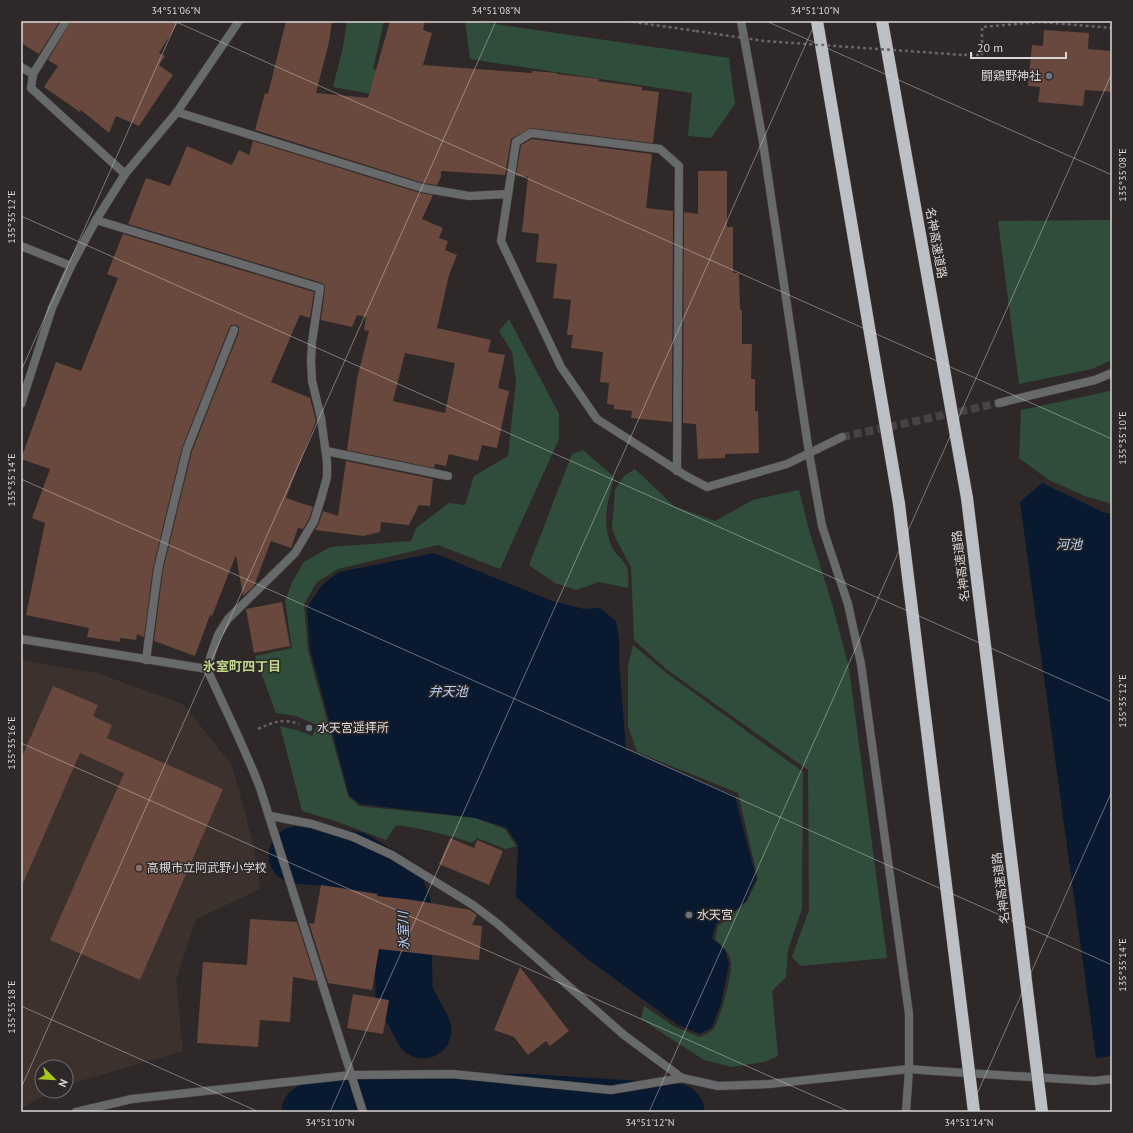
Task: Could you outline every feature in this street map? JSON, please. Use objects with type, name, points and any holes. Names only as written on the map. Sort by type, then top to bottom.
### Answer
[{"type":"highway","points":[[817,21],[899,504],[974,1112]]},
{"type":"highway","name":"名神高速道路","points":[[882,21],[967,498],[1042,1112]]},
{"type":"street","points":[[66,21],[33,74],[31,88],[124,174]]},
{"type":"street","points":[[21,404],[52,308],[71,266],[96,220],[124,174],[177,112],[239,21]]},
{"type":"street","points":[[741,21],[762,136],[809,453],[822,526],[848,604],[860,664],[909,1014],[909,1069],[906,1112]]},
{"type":"street","points":[[21,67],[33,74]]},
{"type":"street","points":[[177,112],[422,188],[469,196],[508,194]]},
{"type":"street","points":[[677,470],[680,166],[660,149],[531,133],[516,142],[501,241],[561,367],[597,419],[677,470],[707,487],[787,464],[842,437]]},
{"type":"street","points":[[96,220],[320,288],[312,342],[311,361],[312,381],[321,418],[326,452],[327,477],[314,521],[295,553],[228,619],[218,634],[207,670],[229,719],[239,737],[270,816],[363,1112]]},
{"type":"street","points":[[21,246],[71,266]]},
{"type":"street","points":[[146,660],[158,569],[187,449],[234,330]]},
{"type":"street","points":[[999,403],[1095,380],[1112,373]]},
{"type":"street","points":[[326,452],[448,476]]},
{"type":"street","points":[[21,639],[207,670]]},
{"type":"street","points":[[270,816],[312,824],[360,840],[392,855],[473,905],[498,924],[624,1035],[682,1078]]},
{"type":"street","points":[[76,1112],[132,1098],[351,1075],[452,1074],[611,1090],[682,1078],[718,1086],[769,1084],[909,1069],[935,1072],[1079,1080],[1112,1080]]},
{"type":"path","points":[[627,21],[764,41],[964,55],[982,55],[982,27],[1041,22],[1112,28]]},
{"type":"path","points":[[239,737],[276,721],[283,720],[299,724]]},
{"type":"shaded area","name":"高槻市立阿武野小学校","points":[[21,660],[97,673],[183,704],[232,765],[254,847],[260,889],[196,919],[176,980],[183,1051],[74,1083],[74,1059],[34,1059],[34,1099],[38,1099],[21,1108]]},
{"type":"green space","points":[[347,21],[384,21],[373,69],[392,75],[388,97],[333,87],[343,47]]},
{"type":"green space","points":[[465,21],[474,21],[729,58],[735,104],[711,138],[688,136],[692,93],[470,59]]},
{"type":"green space","points":[[1112,220],[1112,360],[1092,369],[1019,384],[998,221]]},
{"type":"green space","points":[[509,319],[559,414],[559,439],[500,569],[438,545],[338,569],[317,582],[304,604],[308,651],[348,796],[359,806],[475,818],[505,829],[516,846],[505,849],[477,838],[472,843],[435,832],[396,825],[386,840],[335,821],[302,811],[280,726],[312,736],[317,725],[296,716],[276,713],[255,656],[292,648],[285,601],[292,582],[304,562],[330,547],[411,541],[416,528],[449,503],[465,505],[474,476],[508,456],[516,381],[512,352],[499,331]]},
{"type":"green space","points":[[1112,390],[1112,504],[1085,496],[1049,480],[1019,458],[1021,410]]},
{"type":"green space","points":[[583,450],[614,477],[607,512],[607,530],[613,550],[627,567],[628,588],[599,582],[576,590],[555,583],[529,565],[572,454]]},
{"type":"green space","points":[[635,469],[674,506],[715,521],[753,500],[799,490],[849,668],[887,958],[801,966],[792,957],[809,910],[808,770],[666,669],[634,640],[631,567],[616,539],[612,528],[615,490],[624,476]]},
{"type":"green space","points":[[633,645],[664,671],[803,772],[802,909],[788,950],[786,977],[772,991],[778,1056],[764,1062],[732,1067],[704,1060],[641,1019],[644,1006],[675,1027],[700,1037],[713,1029],[722,1008],[731,970],[731,960],[728,953],[715,939],[718,926],[747,901],[758,879],[738,793],[637,752],[628,726],[628,666]]},
{"type":"water","name":"河池","points":[[1042,483],[1105,513],[1112,514],[1112,1056],[1096,1058],[1020,502]]},
{"type":"water","name":"弁天池","points":[[434,553],[552,601],[584,609],[600,608],[616,621],[619,638],[619,660],[626,749],[735,796],[756,878],[746,901],[716,924],[712,938],[725,950],[729,964],[721,1003],[712,1027],[700,1034],[678,1025],[586,958],[516,897],[518,845],[507,828],[476,818],[360,804],[349,795],[310,649],[307,607],[323,584],[339,572]]},
{"type":"building","points":[[21,21],[60,21],[39,54],[21,43]]},
{"type":"building","points":[[71,21],[179,21],[159,53],[165,56],[159,65],[173,75],[139,126],[116,116],[109,133],[81,110],[80,112],[44,87],[58,66],[48,60]]},
{"type":"building","points":[[286,21],[332,21],[329,42],[316,93],[368,98],[390,21],[425,21],[423,30],[432,33],[423,65],[532,73],[532,71],[557,73],[599,79],[598,81],[642,87],[642,90],[659,92],[653,143],[531,128],[511,139],[505,175],[441,171],[441,177],[437,185],[423,183],[255,130],[265,93],[268,94]]},
{"type":"building","points":[[1044,30],[1089,33],[1088,49],[1112,51],[1112,92],[1085,90],[1083,106],[1038,102],[1040,87],[1028,86],[1032,45],[1043,46]]},
{"type":"building","points":[[532,139],[652,154],[646,208],[673,211],[672,422],[631,418],[632,411],[614,409],[614,405],[607,404],[609,383],[600,382],[603,352],[571,348],[573,335],[567,335],[571,300],[553,298],[557,264],[536,262],[539,234],[522,232],[528,177],[516,176],[521,145]]},
{"type":"building","points":[[253,141],[420,193],[433,195],[422,219],[443,228],[439,238],[448,241],[445,250],[457,255],[449,275],[437,328],[491,340],[488,352],[505,355],[498,388],[509,391],[497,448],[482,445],[478,461],[449,454],[446,466],[435,464],[434,468],[347,450],[357,379],[369,331],[364,330],[366,317],[357,315],[352,327],[321,320],[325,289],[325,286],[322,283],[128,224],[146,178],[170,186],[187,146],[232,165],[239,150],[249,155]],"holes":[[[405,353],[455,363],[445,413],[393,401]]]},
{"type":"building","points":[[698,171],[727,171],[727,227],[733,227],[733,273],[739,273],[740,310],[742,310],[742,344],[752,344],[751,379],[755,379],[755,411],[758,411],[759,453],[725,454],[725,458],[698,459],[696,424],[683,423],[684,212],[698,214]]},
{"type":"building","points":[[123,234],[314,292],[310,318],[300,315],[271,382],[310,398],[316,421],[286,498],[313,507],[309,519],[303,529],[298,528],[291,548],[271,541],[254,586],[243,596],[236,555],[212,616],[210,615],[195,656],[154,641],[163,570],[192,451],[239,332],[239,327],[236,325],[231,325],[229,328],[182,448],[153,568],[144,637],[137,634],[136,640],[120,638],[120,642],[87,637],[89,628],[26,615],[45,523],[32,518],[50,469],[21,459],[56,362],[81,371],[118,278],[107,274]]},
{"type":"building","points":[[346,461],[433,479],[430,506],[419,505],[409,525],[381,522],[380,532],[363,536],[315,530],[323,511],[338,516]]},
{"type":"building","points":[[282,602],[290,646],[254,653],[246,609]]},
{"type":"building","points":[[53,686],[98,705],[93,716],[112,725],[107,738],[223,789],[140,980],[50,940],[124,773],[80,753],[21,888],[21,759]]},
{"type":"building","points":[[450,838],[474,848],[477,840],[503,851],[489,885],[439,864]]},
{"type":"building","points":[[321,885],[378,894],[377,896],[413,900],[470,910],[477,915],[472,925],[482,926],[479,960],[379,949],[372,990],[328,983],[309,923],[314,924]]},
{"type":"building","points":[[250,919],[297,922],[316,981],[293,977],[290,1022],[260,1020],[258,1047],[197,1043],[203,962],[247,965]]},
{"type":"building","points":[[520,967],[569,1031],[550,1046],[546,1041],[528,1055],[514,1037],[494,1030]]},
{"type":"building","points":[[353,994],[389,1000],[383,1034],[347,1028]]},
{"type":"waterway","name":"氷室川","points":[[297,855],[354,860],[394,884],[403,907],[404,994],[423,1030]]},
{"type":"waterway","points":[[310,1112],[387,1104],[521,1102],[676,1112]]},
{"type":"tunnel","points":[[842,437],[999,403]]},
{"type":"place","name":"闘鶏野神社","points":[[1049,76]]},
{"type":"place","name":"水天宮遥拝所","points":[[309,728]]},
{"type":"place","name":"高槻市立阿武野小学校","points":[[139,868]]},
{"type":"place","name":"水天宮","points":[[689,915]]},
{"type":"district","name":"氷室町四丁目","points":[[242,666]]}]
